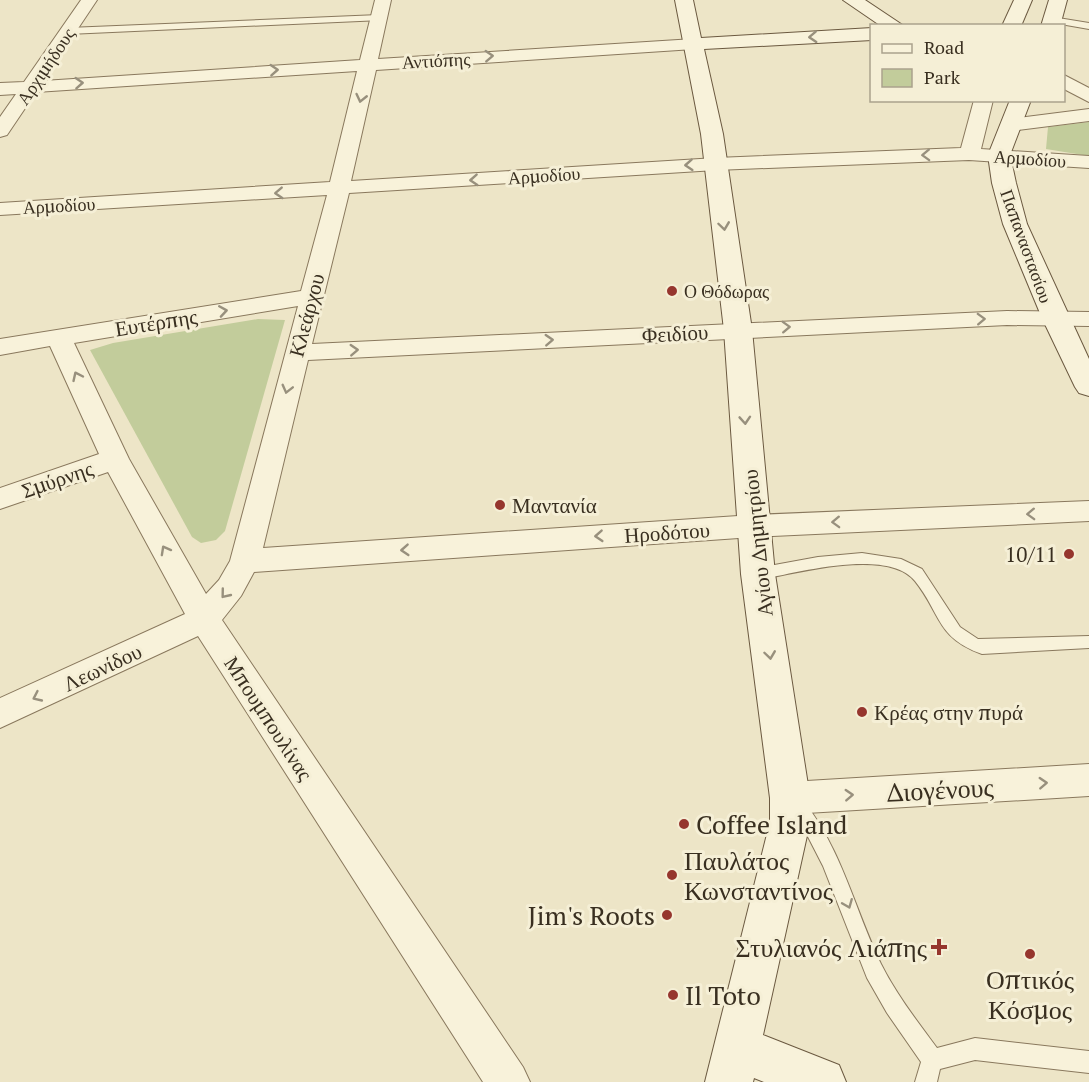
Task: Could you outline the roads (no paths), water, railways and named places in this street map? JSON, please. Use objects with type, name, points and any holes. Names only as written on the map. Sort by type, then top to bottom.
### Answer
[{"type":"main road","name":"Αγίου Δημητρίου","points":[[684,0],[716,164],[738,330],[758,574],[790,798],[790,822],[753,970],[734,1065]]},
{"type":"main road","points":[[852,0],[892,24]]},
{"type":"main road","points":[[1051,23],[1058,0]]},
{"type":"main road","points":[[1012,24],[1019,1]]},
{"type":"main road","name":"Αντιόπης","points":[[694,44],[870,34]]},
{"type":"main road","points":[[999,155],[1021,102]]},
{"type":"main road","name":"Παπαναστασίου","points":[[999,155],[1015,224],[1055,318],[1089,387]]},
{"type":"main road","points":[[734,1065],[822,1082]]},
{"type":"street","name":"Αρχιμήδους","points":[[0,131],[89,0]]},
{"type":"street","name":"Κλεάρχου","points":[[204,619],[230,588],[244,561],[339,189],[381,9]]},
{"type":"street","name":"Αντιόπης","points":[[0,88],[694,44]]},
{"type":"street","points":[[1065,82],[1089,96]]},
{"type":"street","points":[[969,153],[983,102]]},
{"type":"street","points":[[1011,125],[1089,115]]},
{"type":"street","name":"Αρμοδίου","points":[[0,209],[716,164],[969,153],[1089,162]]},
{"type":"street","name":"Ευτέρπης","points":[[0,347],[312,296]]},
{"type":"street","name":"Φειδίου","points":[[296,353],[738,330],[1055,318],[1089,319]]},
{"type":"street","name":"Μπουμπουλίνας","points":[[59,338],[115,459],[204,619],[508,1082]]},
{"type":"street","name":"Σμύρνης","points":[[0,500],[115,459]]},
{"type":"street","name":"Ηροδότου","points":[[244,561],[753,526],[1089,511]]},
{"type":"street","name":"Λεωνίδου","points":[[0,714],[204,619]]},
{"type":"street","name":"Διογένους","points":[[790,798],[1089,780]]},
{"type":"lane","points":[[68,31],[381,9]]},
{"type":"lane","points":[[1065,24],[1089,26]]},
{"type":"lane","points":[[758,574],[854,559],[881,560],[902,564],[919,575],[955,633],[965,642],[982,647],[1089,642]]},
{"type":"lane","points":[[790,798],[812,822],[879,979],[892,1003],[932,1060]]},
{"type":"lane","points":[[932,1060],[975,1049],[1089,1062]]},
{"type":"lane","points":[[926,1082],[932,1060]]},
{"type":"place","name":"Ο Θόδωρας","points":[[672,291]]},
{"type":"place","name":"Μαντανία","points":[[500,505]]},
{"type":"place","name":"10/11","points":[[1069,554]]},
{"type":"place","name":"Κρέας στην πυρά","points":[[862,712]]},
{"type":"place","name":"Coffee Island","points":[[684,824]]},
{"type":"place","name":"Παυλάτος Κωνσταντίνος","points":[[672,875]]},
{"type":"place","name":"Jim's Roots","points":[[667,915]]},
{"type":"place","name":"Στυλιανός Λιάπης","points":[[939,947]]},
{"type":"place","name":"Οπτικός Κόσμος","points":[[1030,954]]},
{"type":"place","name":"Il Toto","points":[[673,995]]}]
